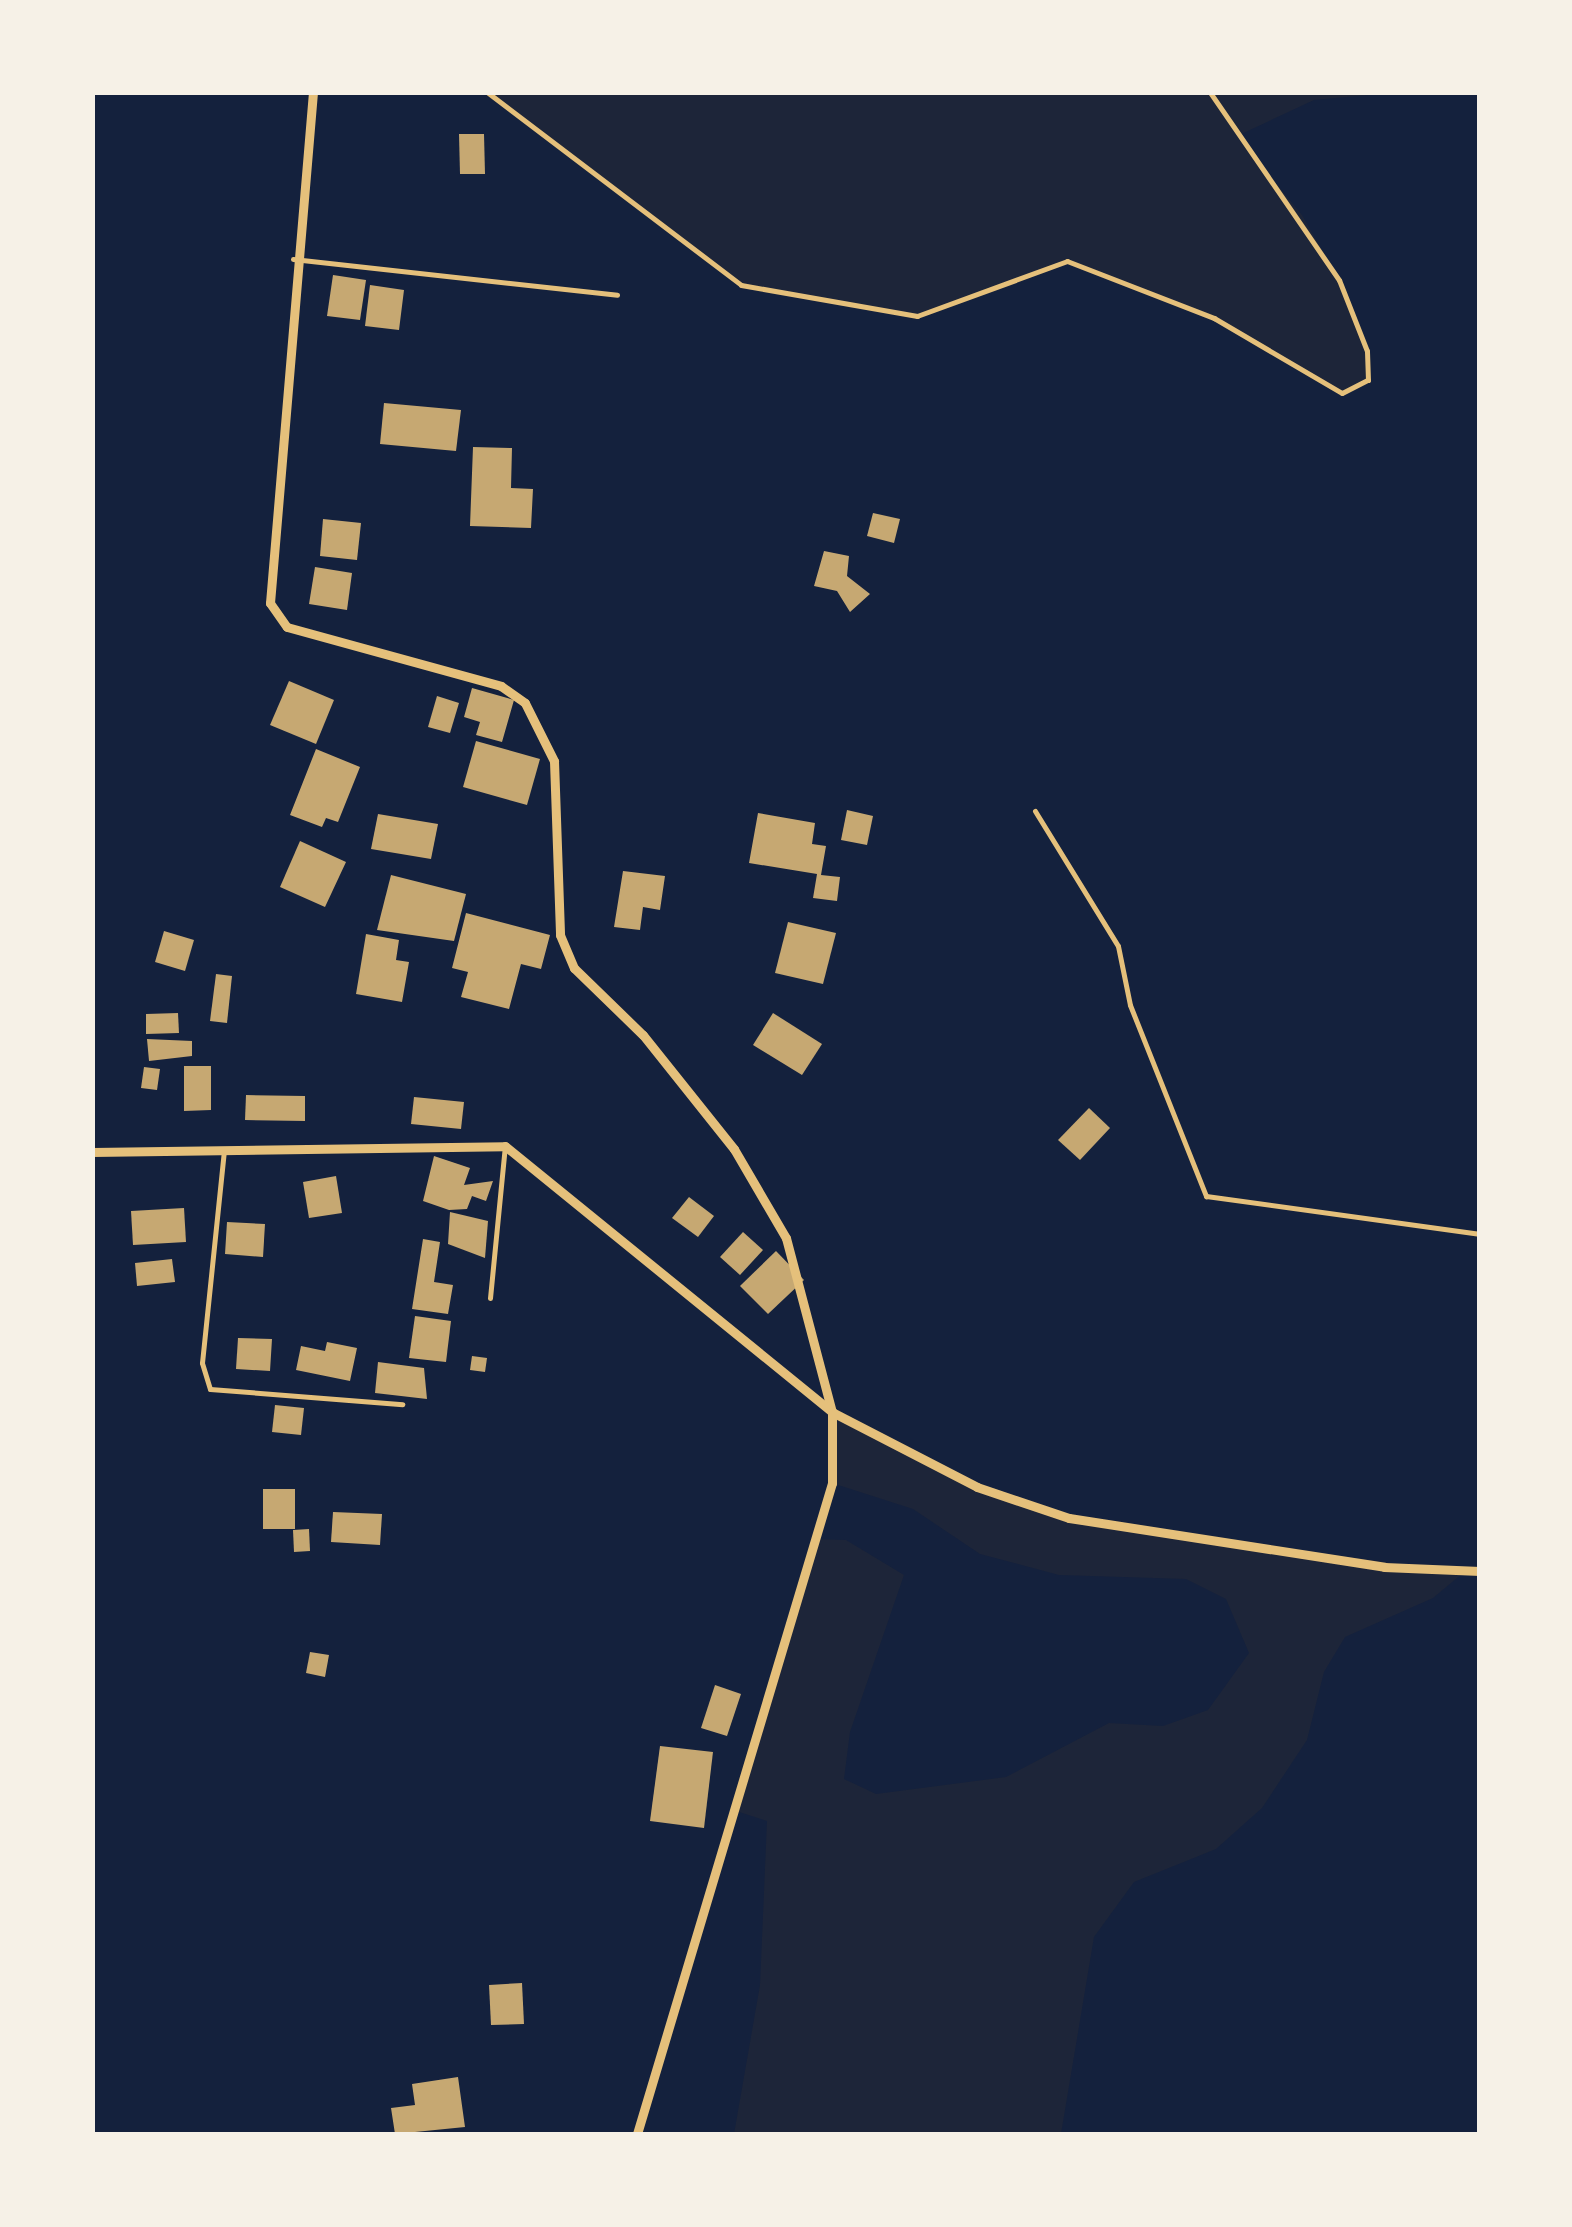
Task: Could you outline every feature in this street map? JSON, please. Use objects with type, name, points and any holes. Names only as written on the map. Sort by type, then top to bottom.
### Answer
[{"type":"street","points":[[313,92],[293,260],[270,603],[287,627],[501,686],[526,702],[554,761],[560,935],[574,968],[643,1035],[734,1149],[786,1238],[832,1412],[832,1483],[637,2134]]},
{"type":"street","points":[[92,1152],[504,1146],[832,1412],[978,1487],[1069,1518],[1384,1567],[1480,1571]]},
{"type":"lane","points":[[486,92],[741,285],[917,316],[1067,261],[1214,318],[1342,393],[1368,380],[1367,351],[1339,280],[1210,92]]},
{"type":"lane","points":[[293,260],[617,295]]},
{"type":"lane","points":[[1035,811],[1118,946],[1130,1006],[1206,1196],[1480,1234]]},
{"type":"lane","points":[[490,1298],[504,1146]]},
{"type":"lane","points":[[224,1150],[202,1363],[210,1389],[402,1404]]},
{"type":"shaded area","points":[[487,93],[1390,93],[1314,100],[1237,136],[1302,215],[1339,280],[1367,351],[1368,380],[1342,393],[1214,318],[1067,261],[917,316],[741,285]]},
{"type":"shaded area","points":[[832,1412],[977,1487],[1069,1518],[1463,1573],[1433,1598],[1345,1637],[1324,1672],[1307,1740],[1262,1808],[1216,1849],[1134,1882],[1094,1937],[1061,2134],[734,2134],[760,1985],[767,1821],[730,1809],[813,1539],[846,1540],[904,1575],[850,1732],[844,1779],[876,1794],[1006,1777],[1109,1723],[1163,1726],[1208,1710],[1249,1653],[1226,1599],[1186,1579],[1059,1575],[980,1554],[913,1509],[832,1483]]},
{"type":"building","points":[[459,134],[484,134],[485,174],[460,174]]},
{"type":"building","points":[[333,275],[366,280],[360,320],[327,316]]},
{"type":"building","points":[[370,285],[404,290],[399,330],[365,326]]},
{"type":"building","points":[[384,403],[461,410],[456,451],[380,444]]},
{"type":"building","points":[[473,447],[512,448],[511,488],[533,489],[531,528],[470,526]]},
{"type":"building","points":[[873,513],[900,519],[894,543],[867,536]]},
{"type":"building","points":[[323,519],[361,523],[357,560],[320,556]]},
{"type":"building","points":[[824,551],[849,556],[847,576],[870,594],[850,612],[837,591],[814,586]]},
{"type":"building","points":[[315,567],[352,573],[347,610],[309,604]]},
{"type":"building","points":[[289,681],[334,700],[316,744],[270,725]]},
{"type":"building","points":[[472,688],[514,700],[502,742],[476,735],[480,722],[464,717]]},
{"type":"building","points":[[437,696],[459,703],[450,733],[428,727]]},
{"type":"building","points":[[476,741],[540,759],[527,805],[463,787]]},
{"type":"building","points":[[316,749],[360,767],[338,822],[326,818],[322,827],[290,815]]},
{"type":"building","points":[[847,810],[873,816],[867,845],[841,840]]},
{"type":"building","points":[[758,813],[815,823],[812,844],[826,846],[821,875],[840,877],[837,901],[813,898],[817,874],[749,863]]},
{"type":"building","points":[[378,814],[438,824],[431,859],[371,849]]},
{"type":"building","points":[[300,841],[346,862],[325,907],[280,887]]},
{"type":"building","points":[[623,871],[665,876],[660,910],[643,907],[640,930],[614,927]]},
{"type":"building","points":[[391,875],[466,894],[454,941],[377,930]]},
{"type":"building","points":[[466,913],[550,935],[541,969],[521,964],[509,1009],[461,997],[468,972],[452,968]]},
{"type":"building","points":[[788,922],[836,933],[823,984],[775,973]]},
{"type":"building","points":[[164,931],[194,940],[185,971],[155,962]]},
{"type":"building","points":[[366,934],[399,940],[396,960],[409,962],[402,1002],[356,994]]},
{"type":"building","points":[[216,974],[232,976],[227,1023],[210,1021]]},
{"type":"building","points":[[178,1013],[179,1033],[146,1034],[146,1014]]},
{"type":"building","points":[[773,1013],[822,1044],[802,1075],[753,1045]]},
{"type":"building","points":[[147,1039],[192,1041],[192,1056],[149,1061]]},
{"type":"building","points":[[184,1066],[211,1066],[211,1110],[184,1111]]},
{"type":"building","points":[[144,1067],[160,1069],[157,1090],[141,1088]]},
{"type":"building","points":[[246,1095],[305,1096],[305,1121],[245,1120]]},
{"type":"building","points":[[414,1097],[464,1102],[461,1129],[411,1124]]},
{"type":"building","points":[[1089,1108],[1110,1128],[1080,1160],[1058,1140]]},
{"type":"building","points":[[434,1156],[470,1168],[464,1185],[493,1181],[486,1201],[472,1196],[467,1209],[449,1210],[423,1201]]},
{"type":"building","points":[[336,1176],[342,1213],[309,1218],[303,1182]]},
{"type":"building","points":[[689,1197],[714,1216],[698,1237],[672,1218]]},
{"type":"building","points":[[184,1208],[186,1242],[133,1245],[131,1211]]},
{"type":"building","points":[[450,1212],[488,1221],[485,1258],[448,1244]]},
{"type":"building","points":[[227,1222],[265,1224],[263,1257],[225,1254]]},
{"type":"building","points":[[743,1232],[763,1250],[740,1275],[720,1257]]},
{"type":"building","points":[[423,1239],[440,1242],[434,1282],[453,1285],[448,1314],[412,1309]]},
{"type":"building","points":[[776,1251],[804,1280],[768,1314],[740,1286]]},
{"type":"building","points":[[172,1259],[175,1282],[137,1286],[135,1263]]},
{"type":"building","points":[[415,1316],[451,1321],[446,1362],[409,1358]]},
{"type":"building","points":[[238,1338],[272,1339],[270,1371],[236,1369]]},
{"type":"building","points":[[327,1342],[357,1348],[350,1381],[296,1370],[301,1346],[325,1351]]},
{"type":"building","points":[[472,1356],[487,1358],[485,1372],[470,1370]]},
{"type":"building","points":[[378,1362],[424,1368],[427,1399],[375,1393]]},
{"type":"building","points":[[275,1405],[304,1408],[301,1435],[272,1432]]},
{"type":"building","points":[[263,1489],[295,1489],[295,1529],[263,1529]]},
{"type":"building","points":[[333,1512],[382,1514],[380,1545],[331,1542]]},
{"type":"building","points":[[309,1529],[310,1551],[294,1552],[293,1530]]},
{"type":"building","points":[[310,1652],[329,1655],[325,1677],[306,1673]]},
{"type":"building","points":[[715,1685],[741,1694],[727,1736],[701,1728]]},
{"type":"building","points":[[660,1746],[713,1752],[704,1828],[650,1821]]},
{"type":"building","points":[[522,1983],[524,2024],[491,2025],[489,1985]]},
{"type":"building","points":[[458,2077],[465,2127],[395,2134],[391,2108],[415,2105],[412,2084]]}]
